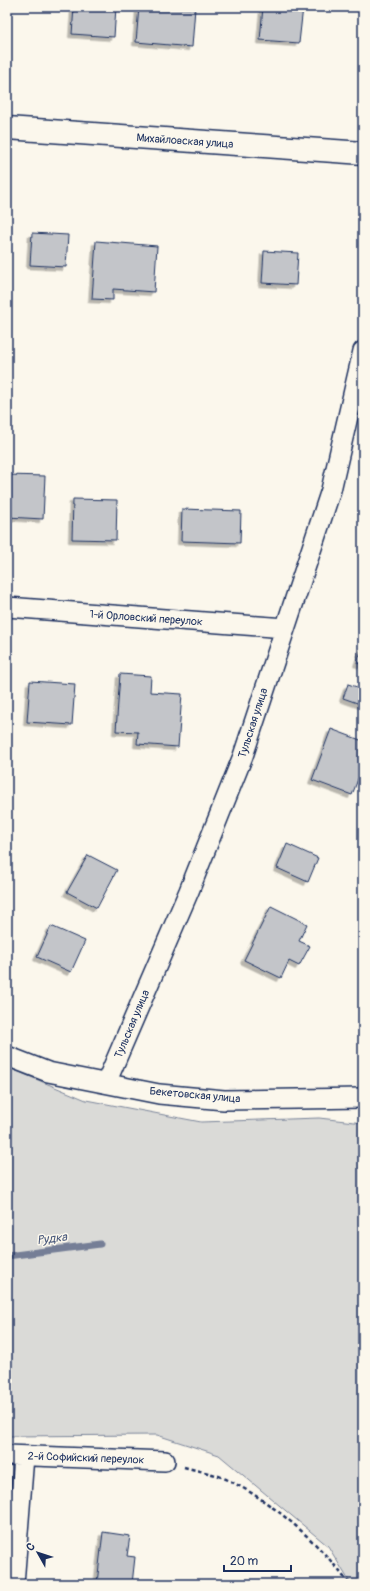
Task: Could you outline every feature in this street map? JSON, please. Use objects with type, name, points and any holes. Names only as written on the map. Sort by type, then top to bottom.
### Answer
[{"type":"street","name":"Михайловская улица","points":[[7,128],[363,153]]},
{"type":"street","name":"Тульская улица","points":[[106,1083],[189,892],[240,763],[331,490],[363,351]]},
{"type":"street","name":"1-й Орловский переулок","points":[[7,607],[285,628]]},
{"type":"street","name":"Бекетовская улица","points":[[7,1056],[48,1072],[159,1094],[224,1100],[363,1098]]},
{"type":"street","name":"2-й Софийский переулок","points":[[16,1455],[165,1461]]},
{"type":"street","points":[[14,1584],[16,1455]]},
{"type":"path","points":[[165,1461],[226,1479],[255,1495],[295,1525],[338,1568],[349,1584]]},
{"type":"shaded area","points":[[7,1067],[86,1100],[201,1122],[319,1118],[363,1123],[363,1584],[351,1584],[328,1546],[219,1455],[157,1435],[7,1436]]},
{"type":"building","points":[[74,7],[116,7],[114,37],[72,34]]},
{"type":"building","points":[[139,7],[195,8],[192,47],[136,42]]},
{"type":"building","points":[[263,7],[303,7],[299,43],[260,40]]},
{"type":"building","points":[[32,233],[68,235],[66,267],[30,265]]},
{"type":"building","points":[[96,241],[157,246],[154,292],[113,289],[113,300],[92,299]]},
{"type":"building","points":[[264,251],[298,253],[296,285],[262,283]]},
{"type":"building","points":[[7,475],[45,476],[43,519],[7,517]]},
{"type":"building","points":[[73,499],[117,500],[116,540],[72,539]]},
{"type":"building","points":[[182,509],[241,511],[240,543],[181,541]]},
{"type":"building","points":[[363,645],[363,665],[357,663]]},
{"type":"building","points":[[120,674],[151,676],[150,692],[182,694],[178,747],[137,744],[138,732],[116,731]]},
{"type":"building","points":[[30,681],[75,684],[72,725],[27,722]]},
{"type":"building","points":[[348,684],[363,689],[363,705],[343,698]]},
{"type":"building","points":[[331,729],[363,741],[363,766],[352,795],[312,780]]},
{"type":"building","points":[[287,844],[318,858],[308,882],[277,868]]},
{"type":"building","points":[[88,855],[117,870],[97,908],[67,892]]},
{"type":"building","points":[[271,906],[307,924],[299,941],[310,946],[299,966],[289,961],[281,978],[244,960]]},
{"type":"building","points":[[51,926],[85,941],[71,972],[37,957]]},
{"type":"building","points":[[103,1532],[130,1536],[127,1556],[135,1557],[132,1584],[97,1583]]},
{"type":"waterway","name":"Рудка","points":[[7,1256],[100,1244]]}]
